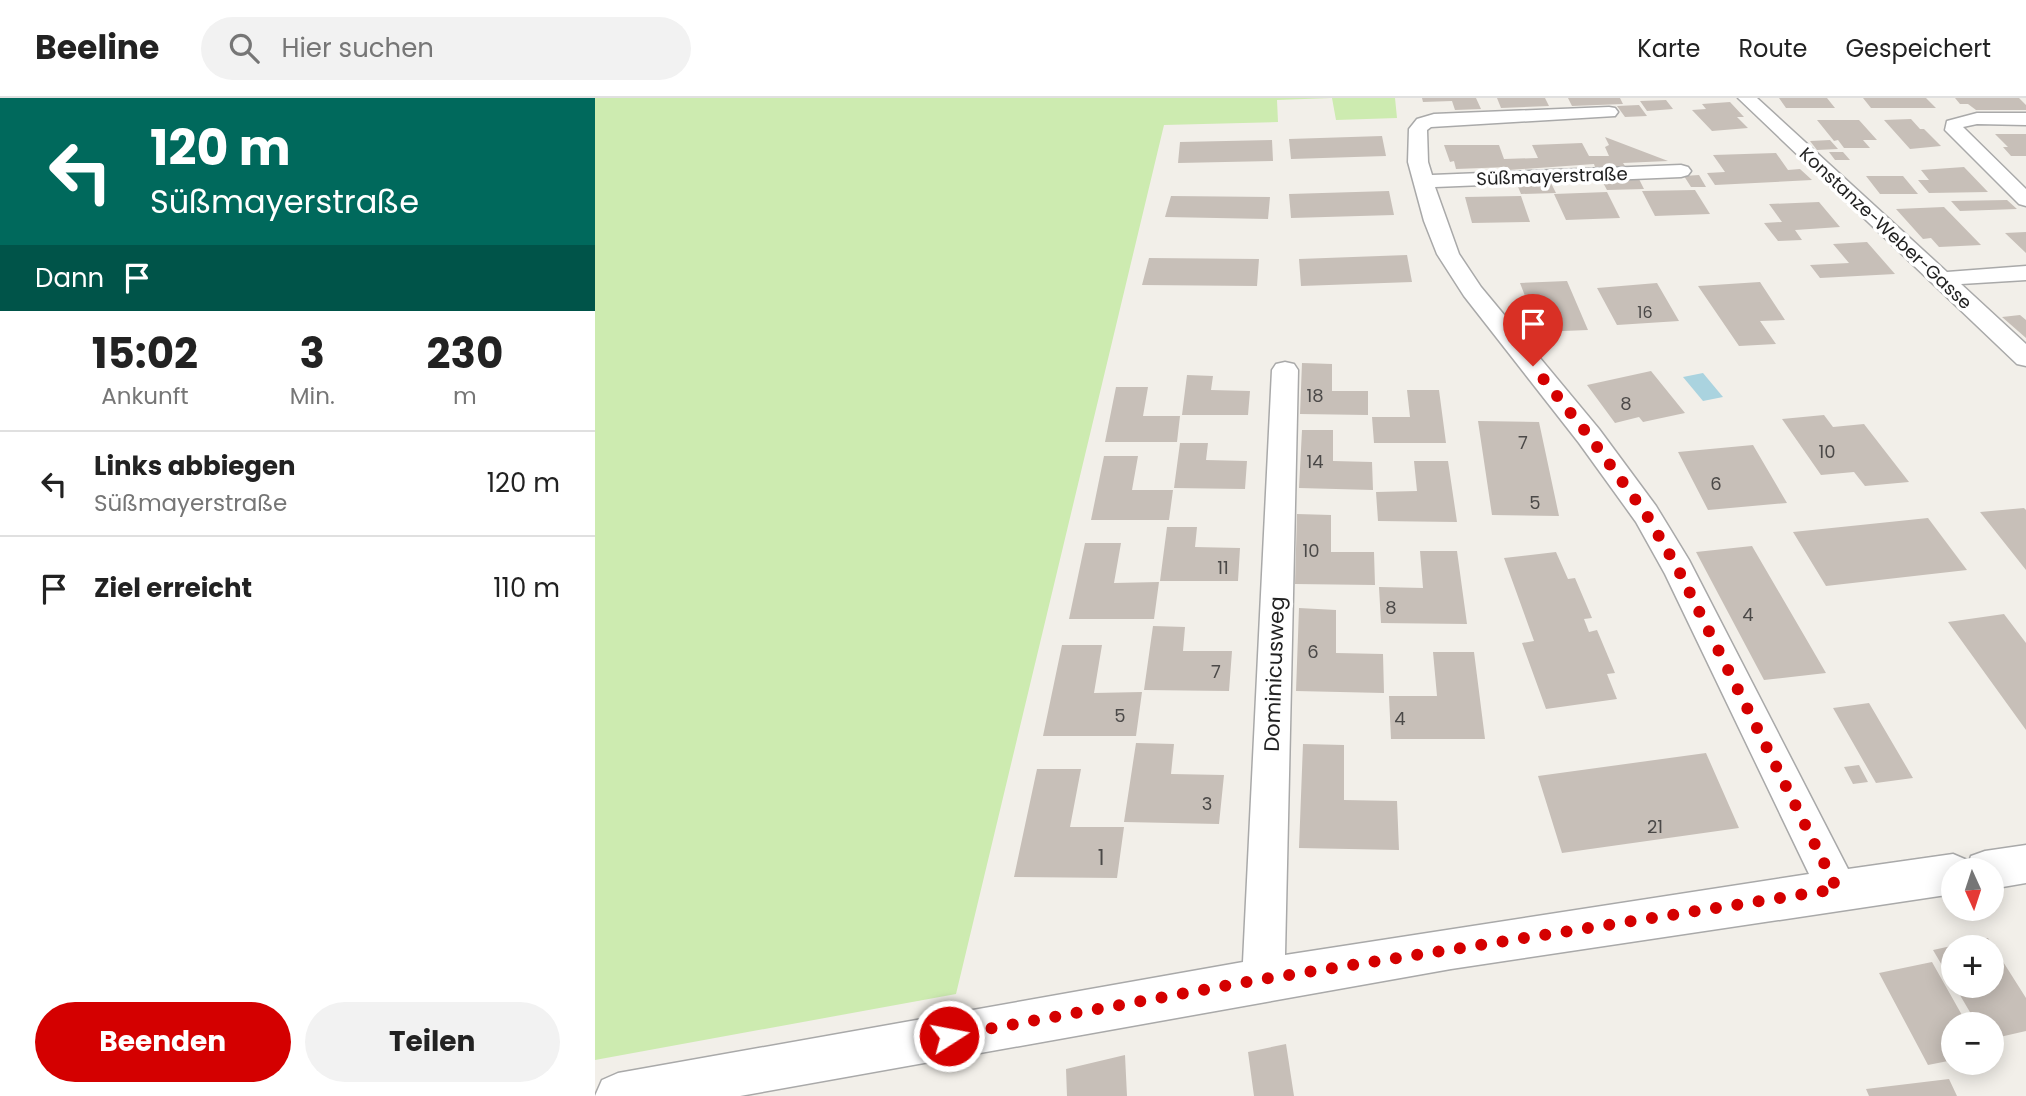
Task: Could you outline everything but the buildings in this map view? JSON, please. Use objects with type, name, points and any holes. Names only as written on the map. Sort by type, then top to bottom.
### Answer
[{"type":"street","name":"Konstanze-Weber-Gasse","points":[[1747,98],[2026,358]]},
{"type":"street","points":[[1609,112],[1434,120],[1424,123],[1418,128],[1417,150],[1423,181],[1448,254],[1472,291],[1589,436],[1646,514],[1678,569],[1837,889]]},
{"type":"street","points":[[2026,120],[1969,120],[1958,121],[1954,125],[1954,130],[2026,200]]},
{"type":"street","name":"Süßmayerstraße","points":[[1423,181],[1681,171]]},
{"type":"street","points":[[1942,279],[2026,273]]},
{"type":"street","name":"Dominicusweg","points":[[1263,979],[1285,370]]},
{"type":"street","points":[[2004,867],[2026,864]]},
{"type":"street","points":[[630,1095],[1263,979],[1837,889],[1941,876]]},
{"type":"green space","points":[[595,98],[1332,98],[1277,100],[1278,122],[1164,125],[956,994],[595,1060]]},
{"type":"green space","points":[[1332,98],[1395,98],[1397,118],[1336,120]]},
{"type":"water","points":[[1703,373],[1723,397],[1703,401],[1683,377]]},
{"type":"route","points":[[949,1036],[1263,979],[1837,889],[1678,569],[1646,514],[1533,366]]}]
